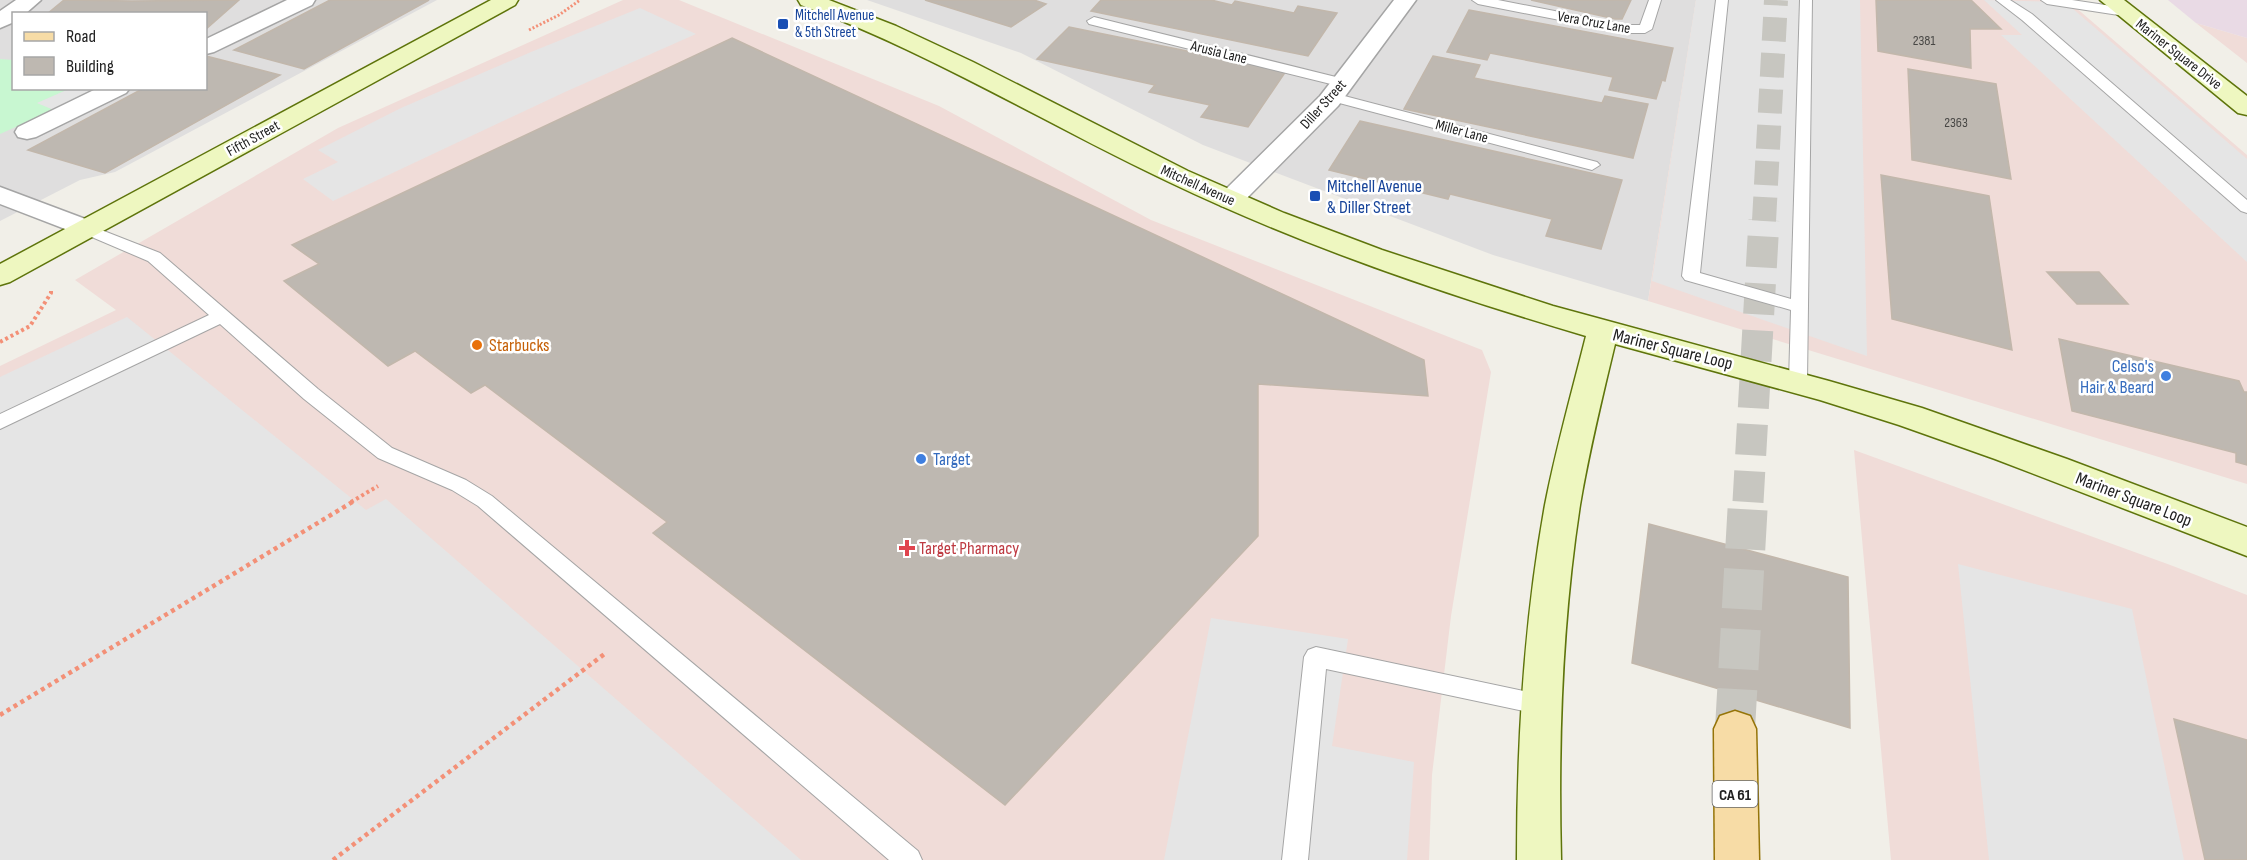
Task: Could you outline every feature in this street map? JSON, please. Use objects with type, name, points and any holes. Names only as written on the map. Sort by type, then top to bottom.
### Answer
[{"type":"main road","name":"CA 61","points":[[1735,729],[1737,860]]},
{"type":"street","points":[[13,12],[30,0]]},
{"type":"street","points":[[207,47],[302,0]]},
{"type":"street","name":"Fifth Street","points":[[0,276],[507,0]]},
{"type":"street","name":"Mitchell Avenue","points":[[809,0],[886,30],[963,65],[1117,147],[1230,200],[1437,279],[1603,331]]},
{"type":"street","name":"Diller Street","points":[[1230,200],[1338,90],[1405,0]]},
{"type":"street","name":"Mariner Square Drive","points":[[2118,6],[2247,108]]},
{"type":"street","points":[[27,132],[114,90]]},
{"type":"street","points":[[0,195],[86,229]]},
{"type":"street","name":"Mariner Square Loop","points":[[1539,860],[1542,705],[1550,612],[1572,455],[1603,331],[1798,382],[1959,433],[2247,542]]},
{"type":"lane","name":"Vera Cruz Lane","points":[[1478,0],[1626,29],[1645,29],[1655,0]]},
{"type":"lane","points":[[1722,0],[1692,276],[1800,307]]},
{"type":"lane","points":[[1798,382],[1806,0]]},
{"type":"lane","points":[[2002,0],[2027,16],[2247,208]]},
{"type":"lane","points":[[2047,0],[2118,6]]},
{"type":"lane","name":"Arusia Lane","points":[[1094,21],[1338,90]]},
{"type":"lane","name":"Miller Lane","points":[[1338,90],[1592,165]]},
{"type":"lane","points":[[86,229],[154,257],[361,436],[385,453],[459,484],[485,501],[909,860]]},
{"type":"lane","points":[[0,422],[221,316]]},
{"type":"lane","points":[[1295,860],[1316,657],[1542,705]]},
{"type":"path","points":[[0,342],[30,326],[51,293],[51,280]]},
{"type":"path","points":[[0,715],[412,466]]},
{"type":"path","points":[[333,860],[636,629]]},
{"type":"shaded area","points":[[0,0],[437,0],[115,172],[80,180],[0,221]]},
{"type":"shaded area","points":[[623,0],[679,0],[939,106],[1151,220],[1482,350],[1491,372],[1451,616],[1432,775],[1429,860],[0,860],[0,366],[116,310],[75,280],[338,128]]},
{"type":"shaded area","points":[[867,0],[1696,0],[1648,301],[1493,255],[1203,145],[1021,53]]},
{"type":"shaded area","points":[[1696,0],[2067,0],[2247,155],[2247,484],[1648,301]]},
{"type":"shaded area","points":[[1696,0],[1860,0],[1867,356],[1652,281]]},
{"type":"shaded area","points":[[1984,0],[2065,2],[2247,159],[2247,262],[2001,35],[2022,35]]},
{"type":"shaded area","points":[[2168,0],[2247,0],[2247,38],[2196,23]]},
{"type":"shaded area","points":[[640,8],[696,34],[565,92],[333,201],[303,179],[338,162],[318,150],[401,108]]},
{"type":"shaded area","points":[[2196,23],[2247,38],[2247,63]]},
{"type":"shaded area","points":[[67,90],[98,90],[54,110],[37,103]]},
{"type":"shaded area","points":[[127,317],[366,510],[386,499],[801,860],[0,860],[0,377]]},
{"type":"shaded area","points":[[1854,450],[2247,595],[2247,860],[1891,860]]},
{"type":"shaded area","points":[[1958,564],[2132,609],[2184,860],[1989,860]]},
{"type":"shaded area","points":[[1211,618],[1348,639],[1332,746],[1414,762],[1407,860],[1164,860]]},
{"type":"green space","points":[[0,59],[12,60],[12,90],[67,90],[38,103],[54,110],[0,134]]},
{"type":"building","points":[[64,0],[239,0],[207,28],[207,12],[49,12]]},
{"type":"building","points":[[330,0],[429,0],[304,69],[234,50]]},
{"type":"building","points":[[925,0],[1034,0],[1046,4],[1011,27]]},
{"type":"building","points":[[1101,0],[1211,0],[1232,5],[1235,1],[1294,13],[1298,6],[1337,13],[1308,56],[1091,11]]},
{"type":"building","points":[[1531,0],[1631,0],[1622,19],[1615,19]]},
{"type":"building","points":[[1876,0],[1971,0],[2001,29],[1970,29],[1971,68],[1878,51]]},
{"type":"building","points":[[1469,10],[1673,48],[1665,81],[1662,80],[1656,99],[1609,90],[1613,77],[1490,53],[1487,60],[1447,52]]},
{"type":"building","points":[[1069,27],[1286,71],[1248,127],[1201,117],[1210,105],[1149,92],[1155,85],[1037,59]]},
{"type":"building","name":"Target","points":[[732,38],[1424,360],[1428,396],[1258,384],[1258,536],[1005,805],[653,533],[667,522],[485,385],[471,393],[415,351],[388,366],[284,281],[319,264],[292,245]]},
{"type":"building","points":[[207,56],[280,75],[105,173],[28,150],[140,90],[207,90]]},
{"type":"building","points":[[1433,56],[1480,65],[1474,78],[1602,103],[1605,96],[1648,104],[1633,158],[1404,109]]},
{"type":"building","points":[[1908,69],[1996,84],[2011,179],[1912,160]]},
{"type":"building","points":[[1360,121],[1622,180],[1601,249],[1546,236],[1552,219],[1450,194],[1448,199],[1329,170]]},
{"type":"building","points":[[1881,175],[1989,196],[2012,350],[1892,319]]},
{"type":"building","points":[[2047,272],[2099,272],[2128,304],[2077,304]]},
{"type":"building","points":[[2059,339],[2239,381],[2244,392],[2247,392],[2247,465],[2236,462],[2236,453],[2072,411]]},
{"type":"building","points":[[1649,524],[1848,577],[1850,728],[1632,663]]},
{"type":"building","points":[[2174,719],[2247,740],[2247,860],[2205,860]]},
{"type":"tunnel","points":[[1764,221],[1776,0]]},
{"type":"tunnel","points":[[1748,502],[1764,220]]},
{"type":"tunnel","points":[[1735,729],[1748,501]]},
{"type":"place","name":"Mitchell Avenue & 5th Street","points":[[783,24]]},
{"type":"place","name":"Mitchell Avenue & Diller Street","points":[[1315,196]]},
{"type":"place","name":"Starbucks","points":[[477,345]]},
{"type":"place","name":"Celso's Hair & Beard","points":[[2166,376]]},
{"type":"place","name":"Target","points":[[921,459]]},
{"type":"place","name":"Target Pharmacy","points":[[907,548]]}]
